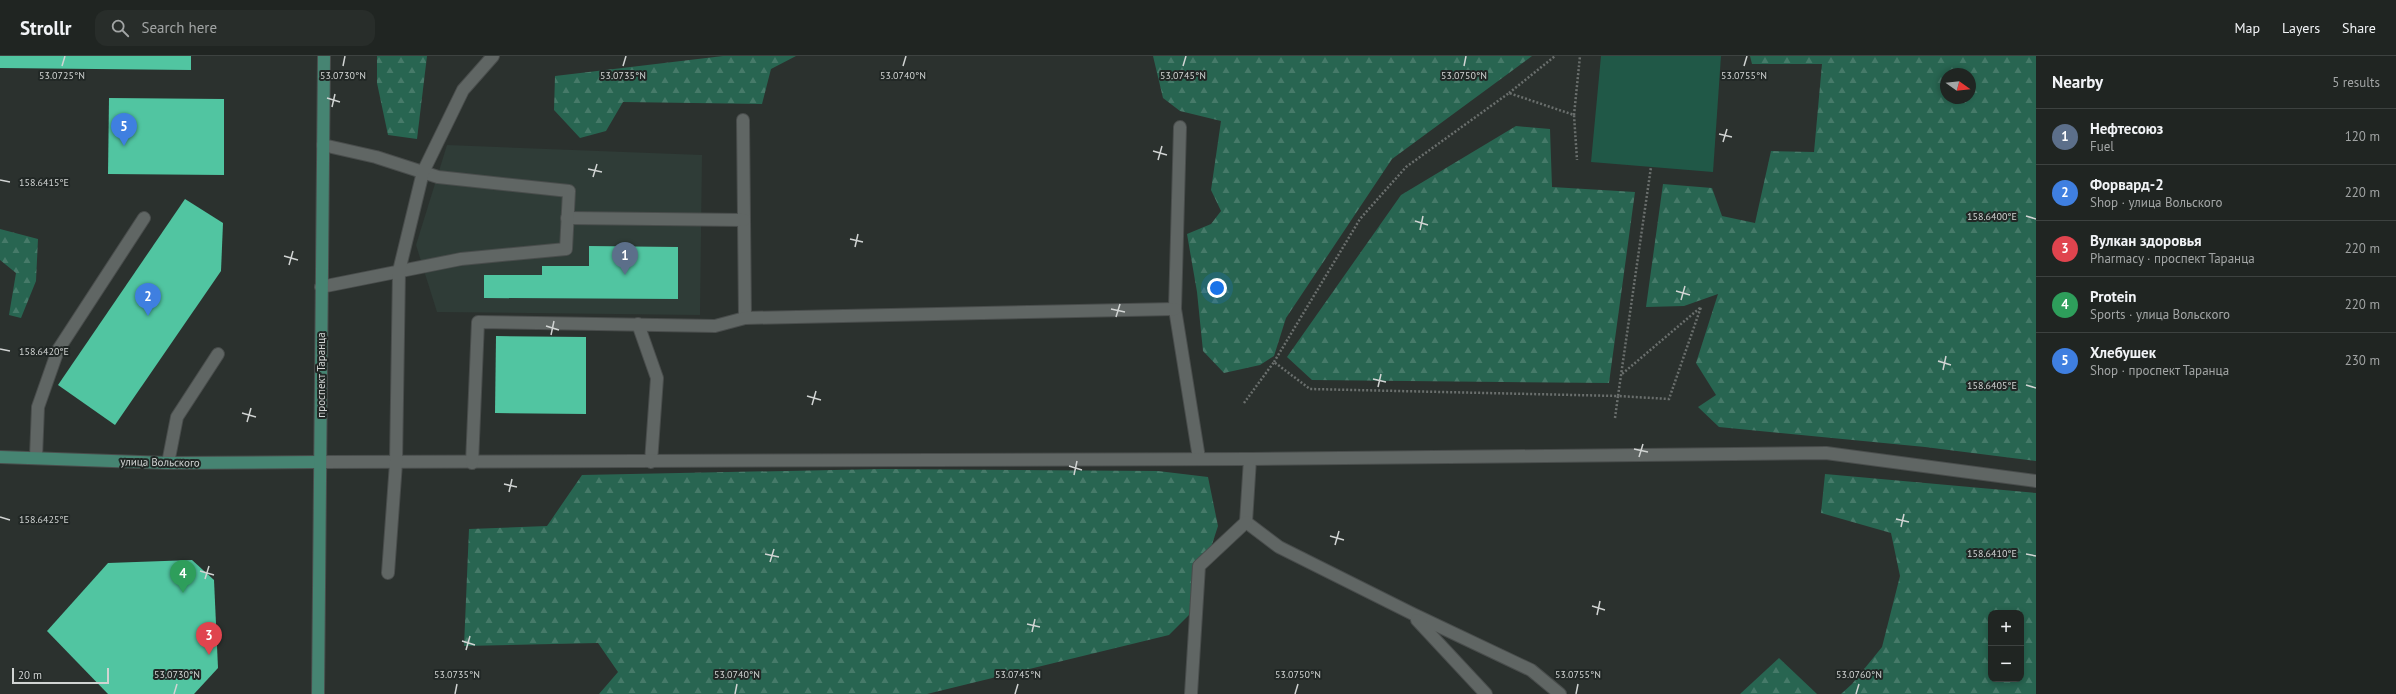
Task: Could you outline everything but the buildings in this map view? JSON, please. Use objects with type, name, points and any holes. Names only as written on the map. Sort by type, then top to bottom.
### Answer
[{"type":"main road","name":"проспект Таранца","points":[[318,694],[324,56]]},
{"type":"main road","name":"улица Вольского","points":[[0,457],[36,457],[168,463],[320,462]]},
{"type":"street","points":[[388,573],[396,463],[399,272],[423,172],[463,90],[493,56]]},
{"type":"street","points":[[743,120],[745,318]]},
{"type":"street","points":[[1180,127],[1175,309],[1199,458]]},
{"type":"street","points":[[321,287],[461,259],[566,249],[569,191],[438,177],[376,157],[323,145]]},
{"type":"street","points":[[36,457],[38,407],[58,350],[144,218]]},
{"type":"street","points":[[567,218],[744,220]]},
{"type":"street","points":[[472,463],[478,322],[715,326],[745,318],[1175,309]]},
{"type":"street","points":[[638,324],[657,378],[651,462]]},
{"type":"street","points":[[168,463],[177,417],[218,354]]},
{"type":"street","points":[[320,462],[472,463],[1199,458],[1250,459],[1826,453],[2036,481]]},
{"type":"street","points":[[1191,694],[1199,566],[1246,522],[1250,459]]},
{"type":"street","points":[[1246,522],[1279,547],[1413,614],[1531,670],[1560,694]]},
{"type":"street","points":[[1413,614],[1486,694]]},
{"type":"path","points":[[1244,403],[1274,362],[1360,219],[1406,166],[1509,93],[1555,56]]},
{"type":"path","points":[[1577,160],[1574,115],[1580,56]]},
{"type":"path","points":[[1509,93],[1574,115]]},
{"type":"path","points":[[1615,418],[1651,167]]},
{"type":"path","points":[[1274,362],[1310,389],[1669,398],[1701,307],[1621,374]]},
{"type":"shaded area","points":[[447,145],[702,155],[700,315],[437,312],[416,245]]},
{"type":"green space","points":[[377,56],[427,56],[417,139],[388,135],[377,83]]},
{"type":"green space","points":[[723,56],[796,56],[771,69],[762,104],[623,102],[606,131],[580,138],[554,110],[555,76]]},
{"type":"green space","points":[[1153,56],[1532,56],[1392,159],[1286,318],[1274,356],[1260,365],[1224,373],[1203,351],[1197,292],[1187,234],[1211,224],[1221,211],[1211,190],[1221,121],[1180,111],[1163,98]]},
{"type":"green space","points":[[1601,56],[1721,56],[1713,172],[1591,162]]},
{"type":"green space","points":[[1750,56],[2036,56],[2036,461],[1925,447],[1719,427],[1698,407],[1716,395],[1696,363],[1718,294],[1684,306],[1646,307],[1663,184],[1712,188],[1722,216],[1755,223],[1771,151],[1814,152],[1822,64],[1752,64]]},
{"type":"green space","points":[[1516,126],[1550,129],[1552,187],[1635,192],[1609,383],[1312,380],[1287,357],[1401,195]]},
{"type":"green space","points":[[0,229],[38,239],[36,281],[21,318],[9,315],[16,273],[0,260]]},
{"type":"green space","points":[[882,469],[1158,471],[1208,477],[1218,526],[1189,615],[1169,635],[927,694],[599,694],[618,672],[598,643],[464,646],[469,529],[547,526],[582,475]]},
{"type":"green space","points":[[1825,474],[2036,493],[2036,694],[1841,694],[1852,684],[1882,647],[1900,576],[1891,533],[1821,513]]},
{"type":"green space","points":[[1779,658],[1817,694],[1740,694]]},
{"type":"place","name":"Хлебушек","points":[[124,146]]},
{"type":"place","name":"Нефтесоюз","points":[[625,275]]},
{"type":"place","name":"Форвард-2","points":[[148,316]]},
{"type":"place","name":"Protein","points":[[183,593]]},
{"type":"place","name":"Вулкан здоровья","points":[[209,655]]}]
